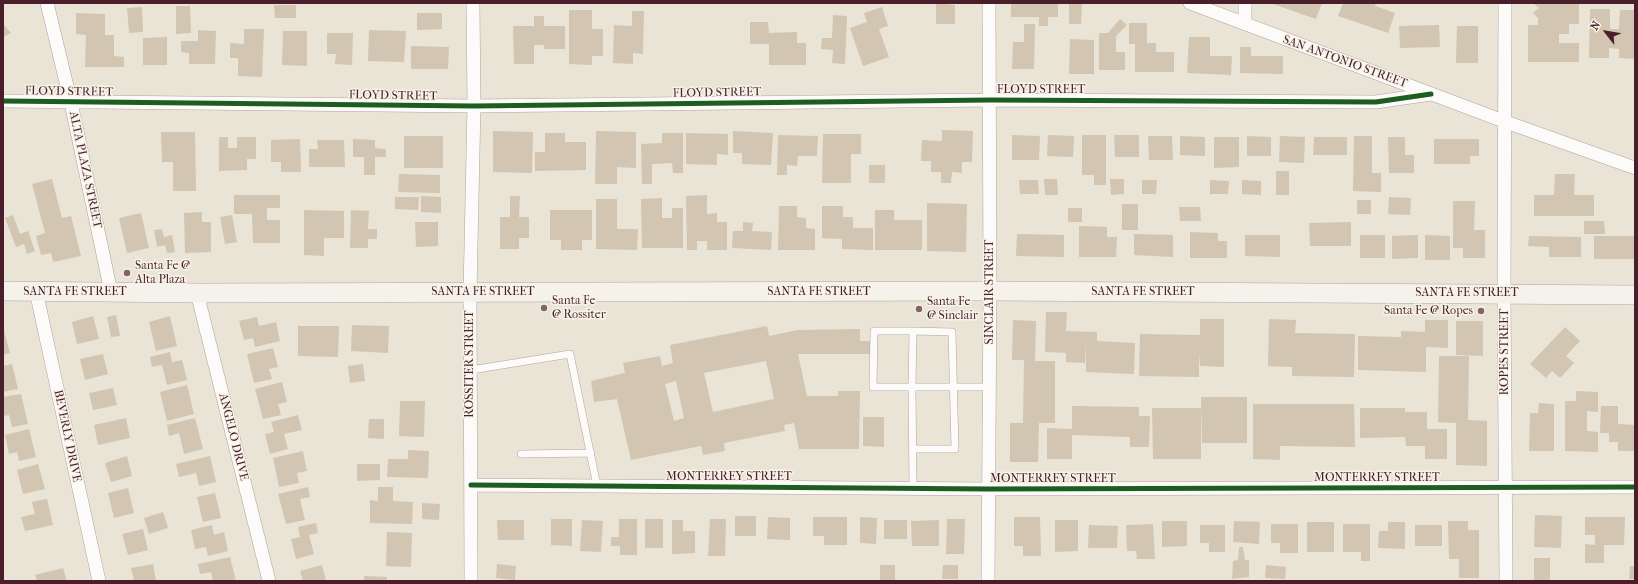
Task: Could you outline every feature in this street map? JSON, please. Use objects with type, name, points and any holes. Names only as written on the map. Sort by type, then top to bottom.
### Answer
[{"type":"main road","name":"SANTA FE STREET","points":[[3,291],[197,293],[990,291],[1635,294]]},
{"type":"street","name":"ALTA PLAZA STREET","points":[[47,3],[71,103],[111,292]]},
{"type":"street","name":"ROSSITER STREET","points":[[471,581],[472,485],[470,292],[474,106],[473,3]]},
{"type":"street","name":"SINCLAIR STREET","points":[[988,581],[990,387],[989,3]]},
{"type":"street","name":"SAN ANTONIO STREET","points":[[1190,3],[1506,122],[1635,168]]},
{"type":"street","points":[[1245,3],[1245,24]]},
{"type":"street","name":"ROPES STREET","points":[[1505,3],[1506,122],[1504,293],[1506,581]]},
{"type":"street","name":"FLOYD STREET","points":[[3,101],[71,103],[474,106],[990,100],[1376,102],[1431,94]]},
{"type":"street","name":"BEVERLY DRIVE","points":[[36,291],[99,581]]},
{"type":"street","name":"ANGELO DRIVE","points":[[197,293],[269,581]]},
{"type":"street","name":"MONTERREY STREET","points":[[472,485],[989,489],[1635,487]]},
{"type":"lane","points":[[913,449],[955,448],[953,386],[952,332],[874,331],[873,387],[953,386],[990,387]]},
{"type":"lane","points":[[913,331],[913,488]]},
{"type":"lane","points":[[470,370],[570,354],[597,486]]},
{"type":"lane","points":[[522,454],[591,453]]},
{"type":"building","points":[[936,3],[955,5],[955,24],[936,24]]},
{"type":"building","points":[[1011,3],[1058,3],[1058,17],[1048,17],[1048,26],[1039,26],[1039,17],[1011,17]]},
{"type":"building","points":[[1069,3],[1082,3],[1081,24],[1069,24]]},
{"type":"building","points":[[1270,3],[1322,3],[1316,19]]},
{"type":"building","points":[[1343,3],[1376,3],[1375,6],[1395,13],[1388,33],[1338,16]]},
{"type":"building","points":[[1533,3],[1579,3],[1579,24],[1569,24],[1569,34],[1559,34],[1559,43],[1579,43],[1579,62],[1528,62],[1528,25],[1538,25],[1538,18],[1533,13],[1539,8]]},
{"type":"building","points":[[274,5],[296,5],[296,18],[275,18]]},
{"type":"building","points":[[176,6],[190,6],[191,33],[176,34]]},
{"type":"building","points":[[142,7],[143,32],[129,33],[127,8]]},
{"type":"building","points":[[882,7],[888,26],[879,29],[889,57],[863,66],[850,28],[867,22],[864,13]]},
{"type":"building","points":[[1590,9],[1610,9],[1610,29],[1619,29],[1620,10],[1635,10],[1635,59],[1619,58],[1619,49],[1609,48],[1609,58],[1589,58]]},
{"type":"building","points":[[569,10],[592,10],[592,29],[603,29],[603,56],[592,56],[592,65],[569,64]]},
{"type":"building","points":[[632,11],[644,11],[643,54],[633,53],[633,64],[613,63],[614,25],[632,26]]},
{"type":"building","points":[[76,13],[105,14],[105,35],[114,35],[114,56],[124,57],[124,67],[85,67],[86,35],[76,34]]},
{"type":"building","points":[[417,13],[442,13],[442,29],[417,30]]},
{"type":"building","points":[[833,15],[847,16],[845,64],[832,63],[833,50],[821,49],[822,38],[832,38]]},
{"type":"building","points":[[534,16],[544,16],[544,26],[565,26],[565,49],[544,49],[544,45],[534,45],[534,64],[514,64],[513,26],[534,26]]},
{"type":"building","points":[[1120,19],[1127,25],[1116,36],[1116,52],[1125,52],[1125,70],[1099,70],[1099,33],[1108,33]]},
{"type":"building","points":[[750,22],[768,22],[769,33],[797,32],[797,43],[806,43],[806,65],[769,65],[769,44],[750,44]]},
{"type":"building","points":[[1129,23],[1147,23],[1147,43],[1156,43],[1156,52],[1174,52],[1174,72],[1135,72],[1135,44],[1129,44]]},
{"type":"building","points":[[3,24],[11,33],[3,37]]},
{"type":"building","points":[[1024,24],[1035,24],[1034,69],[1012,69],[1013,42],[1024,42]]},
{"type":"building","points":[[1439,25],[1440,47],[1400,48],[1399,26]]},
{"type":"building","points":[[1457,26],[1478,26],[1478,63],[1456,63]]},
{"type":"building","points":[[244,29],[264,29],[262,77],[238,76],[238,58],[230,58],[230,43],[244,44]]},
{"type":"building","points":[[198,30],[216,31],[215,64],[189,64],[189,53],[181,52],[181,41],[198,41]]},
{"type":"building","points":[[369,30],[406,31],[404,62],[368,61]]},
{"type":"building","points":[[283,31],[307,31],[307,66],[282,65]]},
{"type":"building","points":[[327,33],[353,33],[352,65],[335,64],[336,54],[327,54]]},
{"type":"building","points":[[167,37],[167,65],[143,65],[143,38]]},
{"type":"building","points":[[1189,37],[1210,37],[1210,56],[1232,56],[1231,75],[1187,73]]},
{"type":"building","points":[[1070,39],[1094,40],[1094,74],[1069,74]]},
{"type":"building","points":[[411,46],[449,47],[448,69],[411,69]]},
{"type":"building","points":[[1240,47],[1251,47],[1251,56],[1283,56],[1283,74],[1240,73]]},
{"type":"building","points":[[942,130],[973,131],[972,162],[962,162],[962,173],[952,172],[951,183],[941,183],[941,172],[931,172],[931,161],[921,161],[922,140],[942,141]]},
{"type":"building","points":[[493,131],[533,132],[532,173],[493,172]]},
{"type":"building","points":[[596,131],[636,132],[636,168],[617,167],[617,184],[595,184]]},
{"type":"building","points":[[733,131],[773,133],[771,165],[742,164],[742,153],[733,153]]},
{"type":"building","points":[[161,132],[195,132],[196,191],[173,191],[173,162],[162,162]]},
{"type":"building","points":[[545,133],[565,133],[565,142],[586,142],[586,170],[535,171],[535,152],[545,152]]},
{"type":"building","points":[[662,133],[683,133],[683,173],[673,173],[672,163],[652,164],[652,184],[642,184],[641,144],[662,143]]},
{"type":"building","points":[[686,133],[728,134],[728,155],[717,154],[717,165],[686,164]]},
{"type":"building","points":[[823,134],[861,134],[861,154],[851,154],[851,183],[822,183]]},
{"type":"building","points":[[778,135],[818,136],[817,156],[798,156],[797,166],[787,165],[787,175],[777,175]]},
{"type":"building","points":[[1012,135],[1040,136],[1039,160],[1012,160]]},
{"type":"building","points":[[1048,135],[1074,136],[1073,157],[1047,156]]},
{"type":"building","points":[[1082,135],[1106,135],[1106,185],[1094,185],[1094,175],[1082,175]]},
{"type":"building","points":[[1114,135],[1139,135],[1139,157],[1115,157]]},
{"type":"building","points":[[404,136],[443,136],[443,168],[404,168]]},
{"type":"building","points":[[1148,136],[1172,136],[1173,160],[1149,160]]},
{"type":"building","points":[[1180,136],[1205,137],[1205,156],[1180,155]]},
{"type":"building","points":[[1247,136],[1271,137],[1271,156],[1247,156]]},
{"type":"building","points":[[1280,136],[1305,137],[1304,163],[1279,162]]},
{"type":"building","points":[[1354,136],[1372,136],[1372,173],[1381,173],[1381,192],[1353,191]]},
{"type":"building","points":[[219,137],[228,137],[228,148],[237,148],[237,137],[256,137],[256,159],[247,159],[247,170],[219,171]]},
{"type":"building","points":[[1214,137],[1239,137],[1239,167],[1214,168]]},
{"type":"building","points":[[1314,137],[1347,137],[1347,155],[1313,155]]},
{"type":"building","points":[[1388,137],[1405,137],[1405,155],[1414,155],[1414,173],[1389,173]]},
{"type":"building","points":[[300,139],[301,172],[281,172],[281,162],[271,162],[271,140]]},
{"type":"building","points":[[353,139],[375,140],[375,148],[386,149],[386,157],[375,157],[375,175],[364,175],[364,157],[353,157]]},
{"type":"building","points":[[1434,139],[1479,139],[1479,156],[1470,156],[1470,164],[1434,164]]},
{"type":"building","points":[[317,140],[344,140],[345,167],[309,167],[309,149],[318,149]]},
{"type":"building","points":[[869,165],[885,165],[885,183],[869,183]]},
{"type":"building","points":[[1276,171],[1289,171],[1289,195],[1276,195]]},
{"type":"building","points":[[399,174],[440,175],[440,193],[398,192]]},
{"type":"building","points":[[1555,174],[1575,174],[1574,195],[1594,195],[1594,216],[1534,216],[1534,195],[1554,195]]},
{"type":"building","points":[[52,179],[62,218],[71,216],[81,256],[53,262],[51,253],[41,255],[36,236],[45,233],[32,184]]},
{"type":"building","points":[[1044,179],[1057,179],[1058,195],[1045,195]]},
{"type":"building","points":[[1110,179],[1124,179],[1124,194],[1111,195]]},
{"type":"building","points":[[1019,180],[1038,180],[1039,194],[1020,194]]},
{"type":"building","points":[[1142,180],[1157,180],[1156,194],[1142,194]]},
{"type":"building","points":[[1210,180],[1229,181],[1228,194],[1210,194]]},
{"type":"building","points":[[1242,180],[1261,181],[1261,195],[1242,194]]},
{"type":"building","points":[[234,195],[280,195],[280,208],[267,208],[267,220],[280,220],[280,243],[253,243],[252,214],[234,214]]},
{"type":"building","points":[[707,195],[707,214],[717,213],[717,222],[727,222],[727,250],[707,250],[707,241],[697,241],[697,250],[687,250],[686,196]]},
{"type":"building","points":[[421,196],[441,197],[441,213],[421,212]]},
{"type":"building","points":[[510,196],[520,196],[519,217],[529,217],[529,238],[519,238],[519,249],[500,249],[500,217],[510,217]]},
{"type":"building","points":[[395,197],[419,197],[418,210],[395,209]]},
{"type":"building","points":[[1389,197],[1411,198],[1410,215],[1388,214]]},
{"type":"building","points":[[662,198],[662,218],[672,218],[672,208],[683,208],[683,248],[642,248],[641,199]]},
{"type":"building","points":[[596,199],[617,199],[617,229],[638,229],[637,250],[596,249]]},
{"type":"building","points":[[1357,200],[1371,200],[1371,214],[1357,214]]},
{"type":"building","points":[[1453,201],[1475,201],[1474,230],[1485,230],[1485,258],[1463,258],[1463,248],[1453,248]]},
{"type":"building","points":[[927,203],[967,204],[966,252],[927,251]]},
{"type":"building","points":[[1122,204],[1138,204],[1138,230],[1122,230]]},
{"type":"building","points":[[779,206],[797,206],[797,217],[806,218],[806,228],[815,229],[815,250],[778,250]]},
{"type":"building","points":[[822,206],[843,206],[843,217],[853,217],[853,228],[873,228],[873,250],[842,249],[842,239],[822,238]]},
{"type":"building","points":[[1179,207],[1200,207],[1201,221],[1180,221]]},
{"type":"building","points":[[1068,208],[1082,208],[1082,222],[1068,222]]},
{"type":"building","points":[[304,210],[344,211],[344,238],[324,238],[324,256],[304,255]]},
{"type":"building","points":[[351,210],[369,211],[368,229],[377,229],[377,239],[368,239],[368,248],[350,248]]},
{"type":"building","points":[[550,210],[592,210],[592,240],[582,240],[582,250],[561,250],[561,240],[550,240]]},
{"type":"building","points":[[875,210],[894,210],[894,220],[922,220],[922,250],[875,250]]},
{"type":"building","points":[[202,212],[202,222],[211,222],[211,252],[185,253],[184,213]]},
{"type":"building","points":[[141,213],[149,248],[127,253],[119,218]]},
{"type":"building","points":[[13,215],[20,234],[28,231],[35,251],[27,254],[24,244],[16,247],[5,218]]},
{"type":"building","points":[[232,215],[237,242],[225,244],[220,217]]},
{"type":"building","points":[[1584,221],[1604,221],[1605,234],[1584,234]]},
{"type":"building","points":[[415,222],[438,222],[438,246],[416,247]]},
{"type":"building","points":[[743,222],[753,223],[752,231],[772,232],[771,250],[732,248],[733,231],[743,231]]},
{"type":"building","points":[[1351,222],[1351,246],[1310,246],[1309,223]]},
{"type":"building","points":[[1079,226],[1107,227],[1107,237],[1117,237],[1116,257],[1079,257]]},
{"type":"building","points":[[162,229],[164,237],[172,235],[175,252],[167,253],[165,245],[157,247],[154,230]]},
{"type":"building","points":[[1190,232],[1218,233],[1218,241],[1227,241],[1227,258],[1190,258]]},
{"type":"building","points":[[1017,234],[1064,235],[1064,257],[1016,256]]},
{"type":"building","points":[[1134,234],[1173,235],[1173,257],[1134,255]]},
{"type":"building","points":[[1245,235],[1280,235],[1280,257],[1245,256]]},
{"type":"building","points":[[1360,235],[1385,235],[1385,258],[1360,258]]},
{"type":"building","points":[[1418,235],[1418,258],[1392,259],[1392,236]]},
{"type":"building","points":[[1425,235],[1450,236],[1450,260],[1425,260]]},
{"type":"building","points":[[1529,236],[1581,237],[1581,257],[1549,257],[1549,247],[1528,246]]},
{"type":"building","points":[[1594,236],[1635,236],[1635,259],[1594,259]]},
{"type":"building","points":[[1046,312],[1067,312],[1066,331],[1097,332],[1097,341],[1135,343],[1134,374],[1086,372],[1086,343],[1085,363],[1066,362],[1066,353],[1045,352]]},
{"type":"building","points":[[116,315],[120,336],[111,337],[107,317]]},
{"type":"building","points":[[93,316],[99,339],[77,344],[72,322]]},
{"type":"building","points":[[170,316],[177,346],[156,351],[149,322]]},
{"type":"building","points":[[257,317],[259,326],[276,322],[280,341],[255,347],[253,338],[244,340],[239,321]]},
{"type":"building","points":[[1200,319],[1224,319],[1224,367],[1200,366],[1199,352],[1199,377],[1139,376],[1140,334],[1200,335]]},
{"type":"building","points":[[1269,319],[1296,320],[1295,333],[1355,334],[1354,377],[1292,376],[1292,367],[1268,366]]},
{"type":"building","points":[[1013,320],[1036,321],[1035,361],[1055,361],[1055,423],[1039,423],[1038,462],[1010,462],[1010,423],[1023,423],[1024,360],[1012,360]]},
{"type":"building","points":[[1425,320],[1448,320],[1448,348],[1426,347],[1426,372],[1358,370],[1358,336],[1401,337],[1401,331],[1425,332]]},
{"type":"building","points":[[1456,321],[1483,321],[1483,356],[1456,355]]},
{"type":"building","points":[[352,325],[389,326],[388,353],[351,351]]},
{"type":"building","points":[[298,326],[339,326],[338,357],[298,356]]},
{"type":"building","points":[[767,326],[769,336],[798,330],[860,329],[860,341],[870,341],[870,354],[798,354],[807,396],[838,396],[838,391],[860,391],[859,449],[799,449],[794,423],[784,425],[785,431],[724,443],[725,451],[703,455],[701,446],[631,460],[617,399],[594,402],[591,381],[625,373],[623,363],[660,356],[662,366],[673,363],[670,345]],"holes":[[[766,361],[774,399],[713,412],[704,373]],[[676,381],[684,418],[674,421],[665,384]]]},
{"type":"building","points":[[3,327],[10,353],[3,355]]},
{"type":"building","points":[[1565,327],[1580,341],[1566,356],[1574,363],[1560,378],[1552,371],[1546,378],[1530,364]]},
{"type":"building","points":[[273,348],[278,367],[269,369],[272,379],[254,383],[247,354]]},
{"type":"building","points":[[170,352],[172,362],[182,360],[187,380],[167,385],[162,365],[152,367],[150,357]]},
{"type":"building","points":[[103,354],[108,374],[85,380],[80,359]]},
{"type":"building","points":[[1439,356],[1469,356],[1468,420],[1487,421],[1487,466],[1456,465],[1456,423],[1438,422]]},
{"type":"building","points":[[12,364],[18,389],[3,392],[3,366]]},
{"type":"building","points":[[363,364],[365,381],[350,383],[348,366]]},
{"type":"building","points":[[282,382],[287,402],[278,404],[281,415],[263,419],[255,389]]},
{"type":"building","points":[[187,385],[194,414],[167,421],[160,392]]},
{"type":"building","points":[[113,388],[117,405],[93,410],[89,393]]},
{"type":"building","points":[[1576,391],[1598,392],[1598,412],[1587,411],[1587,431],[1598,432],[1598,452],[1565,451],[1565,401],[1576,401]]},
{"type":"building","points":[[21,394],[28,424],[12,427],[9,415],[3,416],[3,397]]},
{"type":"building","points":[[1201,397],[1247,397],[1247,443],[1202,443]]},
{"type":"building","points":[[400,401],[425,401],[424,437],[399,436]]},
{"type":"building","points":[[1539,403],[1554,404],[1554,451],[1529,451],[1530,413],[1538,413]]},
{"type":"building","points":[[1253,404],[1354,404],[1355,447],[1280,446],[1280,460],[1253,459]]},
{"type":"building","points":[[1072,406],[1139,407],[1139,416],[1150,416],[1149,447],[1130,447],[1130,437],[1072,435],[1072,459],[1047,459],[1047,428],[1072,429]]},
{"type":"building","points":[[1601,406],[1618,406],[1618,424],[1635,425],[1635,451],[1618,451],[1618,442],[1609,442],[1609,433],[1600,433]]},
{"type":"building","points":[[1152,408],[1201,408],[1201,459],[1153,459]]},
{"type":"building","points":[[1360,408],[1405,408],[1405,412],[1427,412],[1427,429],[1447,429],[1447,459],[1425,459],[1425,446],[1406,446],[1405,437],[1360,438]]},
{"type":"building","points":[[298,415],[302,430],[284,434],[288,449],[270,454],[265,434],[274,432],[271,422]]},
{"type":"building","points":[[863,417],[884,417],[884,447],[863,446]]},
{"type":"building","points":[[126,418],[130,438],[98,445],[94,425]]},
{"type":"building","points":[[195,418],[203,449],[184,454],[179,433],[169,436],[167,425]]},
{"type":"building","points":[[369,419],[384,419],[384,439],[368,438]]},
{"type":"building","points":[[29,429],[36,457],[19,461],[17,452],[9,454],[5,435]]},
{"type":"building","points":[[408,450],[429,451],[428,478],[387,477],[388,459],[408,459]]},
{"type":"building","points":[[303,451],[307,471],[297,473],[299,483],[279,487],[273,458]]},
{"type":"building","points":[[127,456],[132,476],[111,482],[105,463]]},
{"type":"building","points":[[210,456],[216,482],[199,486],[196,473],[179,477],[176,464]]},
{"type":"building","points":[[38,464],[45,489],[23,494],[17,470]]},
{"type":"building","points":[[357,464],[380,464],[380,480],[357,481]]},
{"type":"building","points":[[308,487],[310,497],[300,499],[305,520],[286,524],[278,494]]},
{"type":"building","points":[[378,487],[393,487],[393,501],[413,502],[412,524],[370,523],[370,500],[378,501]]},
{"type":"building","points":[[128,488],[134,513],[114,518],[108,493]]},
{"type":"building","points":[[215,493],[221,518],[203,522],[197,497]]},
{"type":"building","points":[[47,499],[53,525],[25,531],[21,517],[35,514],[32,502]]},
{"type":"building","points":[[422,503],[440,504],[439,520],[422,519]]},
{"type":"building","points":[[163,512],[168,528],[149,534],[144,518]]},
{"type":"building","points":[[1535,515],[1562,516],[1561,548],[1534,547]]},
{"type":"building","points":[[735,516],[756,516],[756,536],[735,536]]},
{"type":"building","points":[[768,517],[790,518],[790,540],[767,539]]},
{"type":"building","points":[[813,517],[847,517],[847,545],[824,545],[824,536],[813,536]]},
{"type":"building","points":[[860,517],[877,518],[876,544],[860,543]]},
{"type":"building","points":[[1014,517],[1040,517],[1041,556],[1023,556],[1023,546],[1014,546]]},
{"type":"building","points":[[1585,517],[1625,517],[1624,545],[1604,545],[1604,563],[1585,563],[1585,544],[1595,545],[1595,535],[1585,535]]},
{"type":"building","points":[[551,519],[572,519],[572,546],[551,545]]},
{"type":"building","points":[[619,519],[637,519],[637,555],[620,555],[620,546],[611,546],[611,537],[619,537]]},
{"type":"building","points":[[645,519],[663,519],[663,548],[645,548]]},
{"type":"building","points":[[710,519],[726,519],[725,556],[708,556]]},
{"type":"building","points":[[947,519],[965,519],[964,554],[946,554]]},
{"type":"building","points":[[497,520],[524,520],[524,540],[498,540]]},
{"type":"building","points":[[582,520],[603,521],[601,552],[580,551]]},
{"type":"building","points":[[672,520],[683,520],[683,531],[695,531],[695,553],[672,554]]},
{"type":"building","points":[[884,520],[907,520],[907,539],[884,539]]},
{"type":"building","points":[[939,520],[939,546],[912,546],[911,521]]},
{"type":"building","points":[[1055,520],[1078,520],[1078,551],[1055,552]]},
{"type":"building","points":[[1162,521],[1187,521],[1187,546],[1162,547]]},
{"type":"building","points":[[1234,521],[1260,522],[1259,544],[1233,542]]},
{"type":"building","points":[[1448,521],[1468,521],[1468,530],[1479,530],[1479,578],[1459,578],[1459,559],[1449,559]]},
{"type":"building","points":[[1307,522],[1334,522],[1334,552],[1307,552]]},
{"type":"building","points":[[1388,522],[1405,522],[1405,549],[1378,548],[1379,531],[1388,531]]},
{"type":"building","points":[[316,523],[318,533],[309,535],[314,554],[296,559],[291,539],[300,537],[298,527]]},
{"type":"building","points":[[1153,524],[1155,559],[1137,559],[1136,551],[1127,551],[1126,525]]},
{"type":"building","points":[[1271,524],[1298,524],[1298,553],[1280,553],[1280,543],[1271,543]]},
{"type":"building","points":[[1343,524],[1370,524],[1370,561],[1361,561],[1361,552],[1343,552]]},
{"type":"building","points":[[212,525],[214,535],[224,532],[228,551],[208,556],[206,547],[195,549],[191,530]]},
{"type":"building","points":[[1089,525],[1118,526],[1117,548],[1088,548]]},
{"type":"building","points":[[1200,525],[1225,525],[1225,552],[1209,552],[1209,543],[1200,543]]},
{"type":"building","points":[[1415,525],[1442,525],[1442,546],[1415,546]]},
{"type":"building","points":[[143,529],[148,550],[128,555],[122,534]]},
{"type":"building","points":[[387,532],[412,533],[411,567],[386,566]]},
{"type":"building","points":[[1239,547],[1243,547],[1245,560],[1249,560],[1249,577],[1232,579],[1233,561],[1238,560]]},
{"type":"building","points":[[230,557],[236,581],[213,581],[211,572],[200,574],[198,564]]},
{"type":"building","points":[[1534,558],[1550,558],[1550,580],[1534,580]]},
{"type":"building","points":[[153,564],[156,581],[134,581],[131,568]]},
{"type":"building","points":[[497,564],[516,566],[515,580],[496,578]]},
{"type":"building","points":[[322,565],[326,581],[303,581],[300,571]]},
{"type":"building","points":[[880,565],[895,565],[895,580],[880,580]]},
{"type":"building","points":[[943,565],[958,565],[958,579],[942,579]]},
{"type":"building","points":[[1266,565],[1286,567],[1285,579],[1265,578]]},
{"type":"building","points":[[1630,566],[1635,566],[1635,579],[1629,579]]},
{"type":"building","points":[[63,568],[67,581],[37,581],[35,575]]},
{"type":"building","points":[[364,576],[387,577],[387,581],[364,581]]},
{"type":"cycle path","points":[[3,101],[474,106],[990,100],[1376,102],[1431,94]]},
{"type":"cycle path","points":[[471,485],[989,489],[1635,487]]},
{"type":"place","name":"Santa Fe @ Alta Plaza","points":[[127,273]]},
{"type":"place","name":"Santa Fe @ Rossiter","points":[[544,308]]},
{"type":"place","name":"Santa Fe @ Sinclair","points":[[919,309]]},
{"type":"place","name":"Santa Fe @ Ropes","points":[[1481,311]]}]
